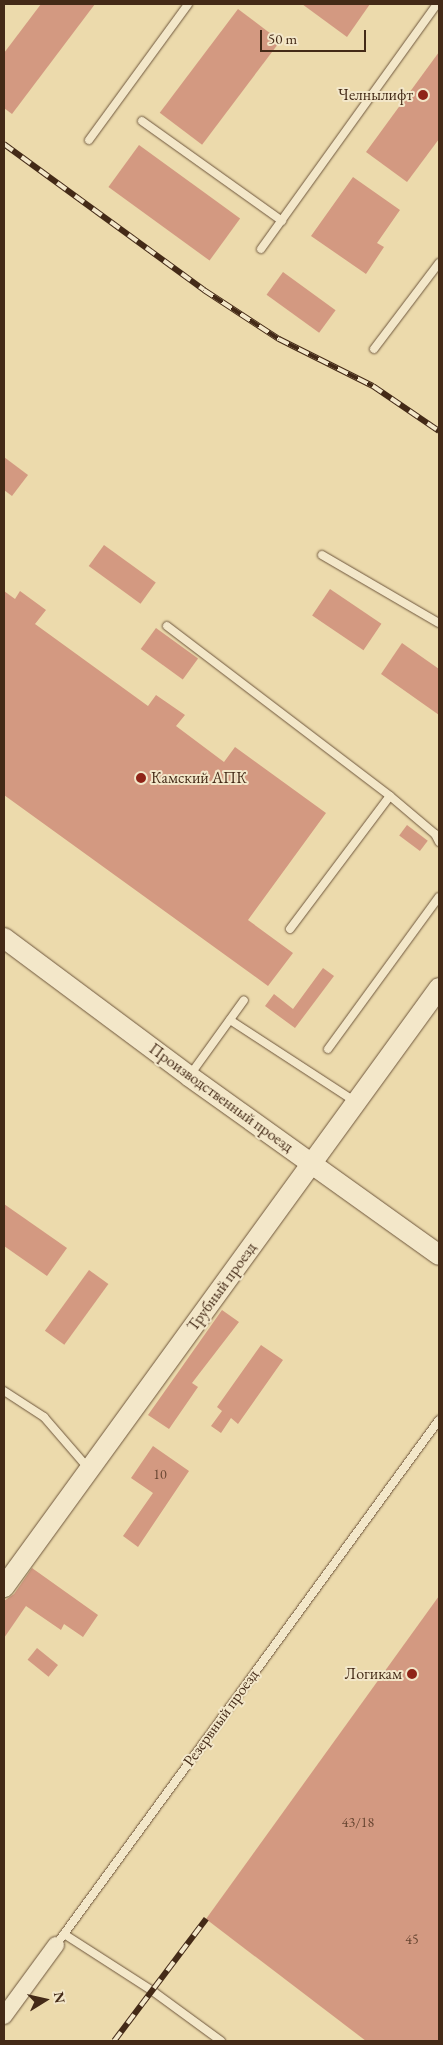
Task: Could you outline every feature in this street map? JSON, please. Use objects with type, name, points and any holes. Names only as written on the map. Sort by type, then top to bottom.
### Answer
[{"type":"street","name":"Производственный проезд","points":[[4,938],[189,1076],[439,1255]]},
{"type":"street","name":"Трубный проезд","points":[[4,1587],[439,988]]},
{"type":"street","name":"Резервный проезд","points":[[4,2016],[60,1939]]},
{"type":"lane","points":[[89,140],[188,4]]},
{"type":"lane","points":[[261,249],[437,4]]},
{"type":"lane","points":[[142,121],[282,221]]},
{"type":"lane","points":[[374,349],[439,263]]},
{"type":"lane","points":[[322,554],[439,623]]},
{"type":"lane","points":[[167,626],[390,796],[435,834],[439,842]]},
{"type":"lane","points":[[290,929],[390,796]]},
{"type":"lane","points":[[328,1049],[439,897]]},
{"type":"lane","points":[[189,1076],[244,1000]]},
{"type":"lane","points":[[230,1020],[356,1102]]},
{"type":"lane","points":[[4,1391],[44,1418],[89,1469]]},
{"type":"lane","name":"Резервный проезд","points":[[60,1939],[439,1420]]},
{"type":"lane","points":[[60,1939],[154,1992],[221,2041]]},
{"type":"building","points":[[41,4],[95,4],[12,114],[4,108],[4,53]]},
{"type":"building","points":[[302,4],[370,4],[347,37]]},
{"type":"building","points":[[238,9],[280,41],[202,145],[160,113]]},
{"type":"building","name":"Челнылифт","points":[[439,52],[439,139],[407,182],[366,152]]},
{"type":"building","points":[[139,145],[240,218],[210,261],[108,187]]},
{"type":"building","points":[[353,177],[400,210],[377,243],[384,247],[366,274],[311,236]]},
{"type":"building","points":[[283,272],[336,310],[319,333],[267,295]]},
{"type":"building","points":[[4,457],[28,475],[12,496],[4,490]]},
{"type":"building","points":[[104,545],[156,583],[140,604],[89,566]]},
{"type":"building","points":[[330,589],[381,624],[364,650],[312,616]]},
{"type":"building","name":"Камский АПК","points":[[4,591],[15,599],[20,591],[46,610],[35,624],[148,706],[156,695],[185,715],[176,726],[224,762],[235,747],[326,813],[248,920],[293,953],[268,986],[4,795]]},
{"type":"building","points":[[156,628],[198,659],[183,680],[141,649]]},
{"type":"building","points":[[402,643],[439,669],[439,715],[381,674]]},
{"type":"building","points":[[407,825],[428,841],[420,851],[399,835]]},
{"type":"building","points":[[323,968],[334,976],[295,1028],[265,1006],[274,994],[293,1009]]},
{"type":"building","points":[[4,1204],[67,1248],[47,1276],[4,1246]]},
{"type":"building","points":[[89,1270],[108,1284],[64,1345],[45,1331]]},
{"type":"building","points":[[222,1310],[239,1322],[192,1383],[198,1387],[169,1429],[148,1415]]},
{"type":"building","points":[[261,1345],[283,1360],[238,1424],[231,1418],[221,1433],[211,1426],[222,1411],[217,1407]]},
{"type":"building","points":[[153,1446],[189,1471],[138,1547],[123,1536],[153,1493],[131,1478]]},
{"type":"building","points":[[32,1568],[98,1615],[83,1637],[64,1624],[61,1630],[26,1606],[4,1638],[4,1601],[14,1594]]},
{"type":"building","points":[[439,1596],[439,2041],[366,2041],[206,1919]]},
{"type":"building","points":[[37,1648],[58,1665],[49,1677],[28,1660]]},
{"type":"railway","points":[[4,144],[204,290],[279,339],[373,386],[439,431]]},
{"type":"railway","points":[[114,2041],[206,1919]]},
{"type":"place","name":"Челнылифт","points":[[423,95]]},
{"type":"place","name":"Камский АПК","points":[[141,778]]},
{"type":"place","name":"Логикам","points":[[412,1674]]}]
